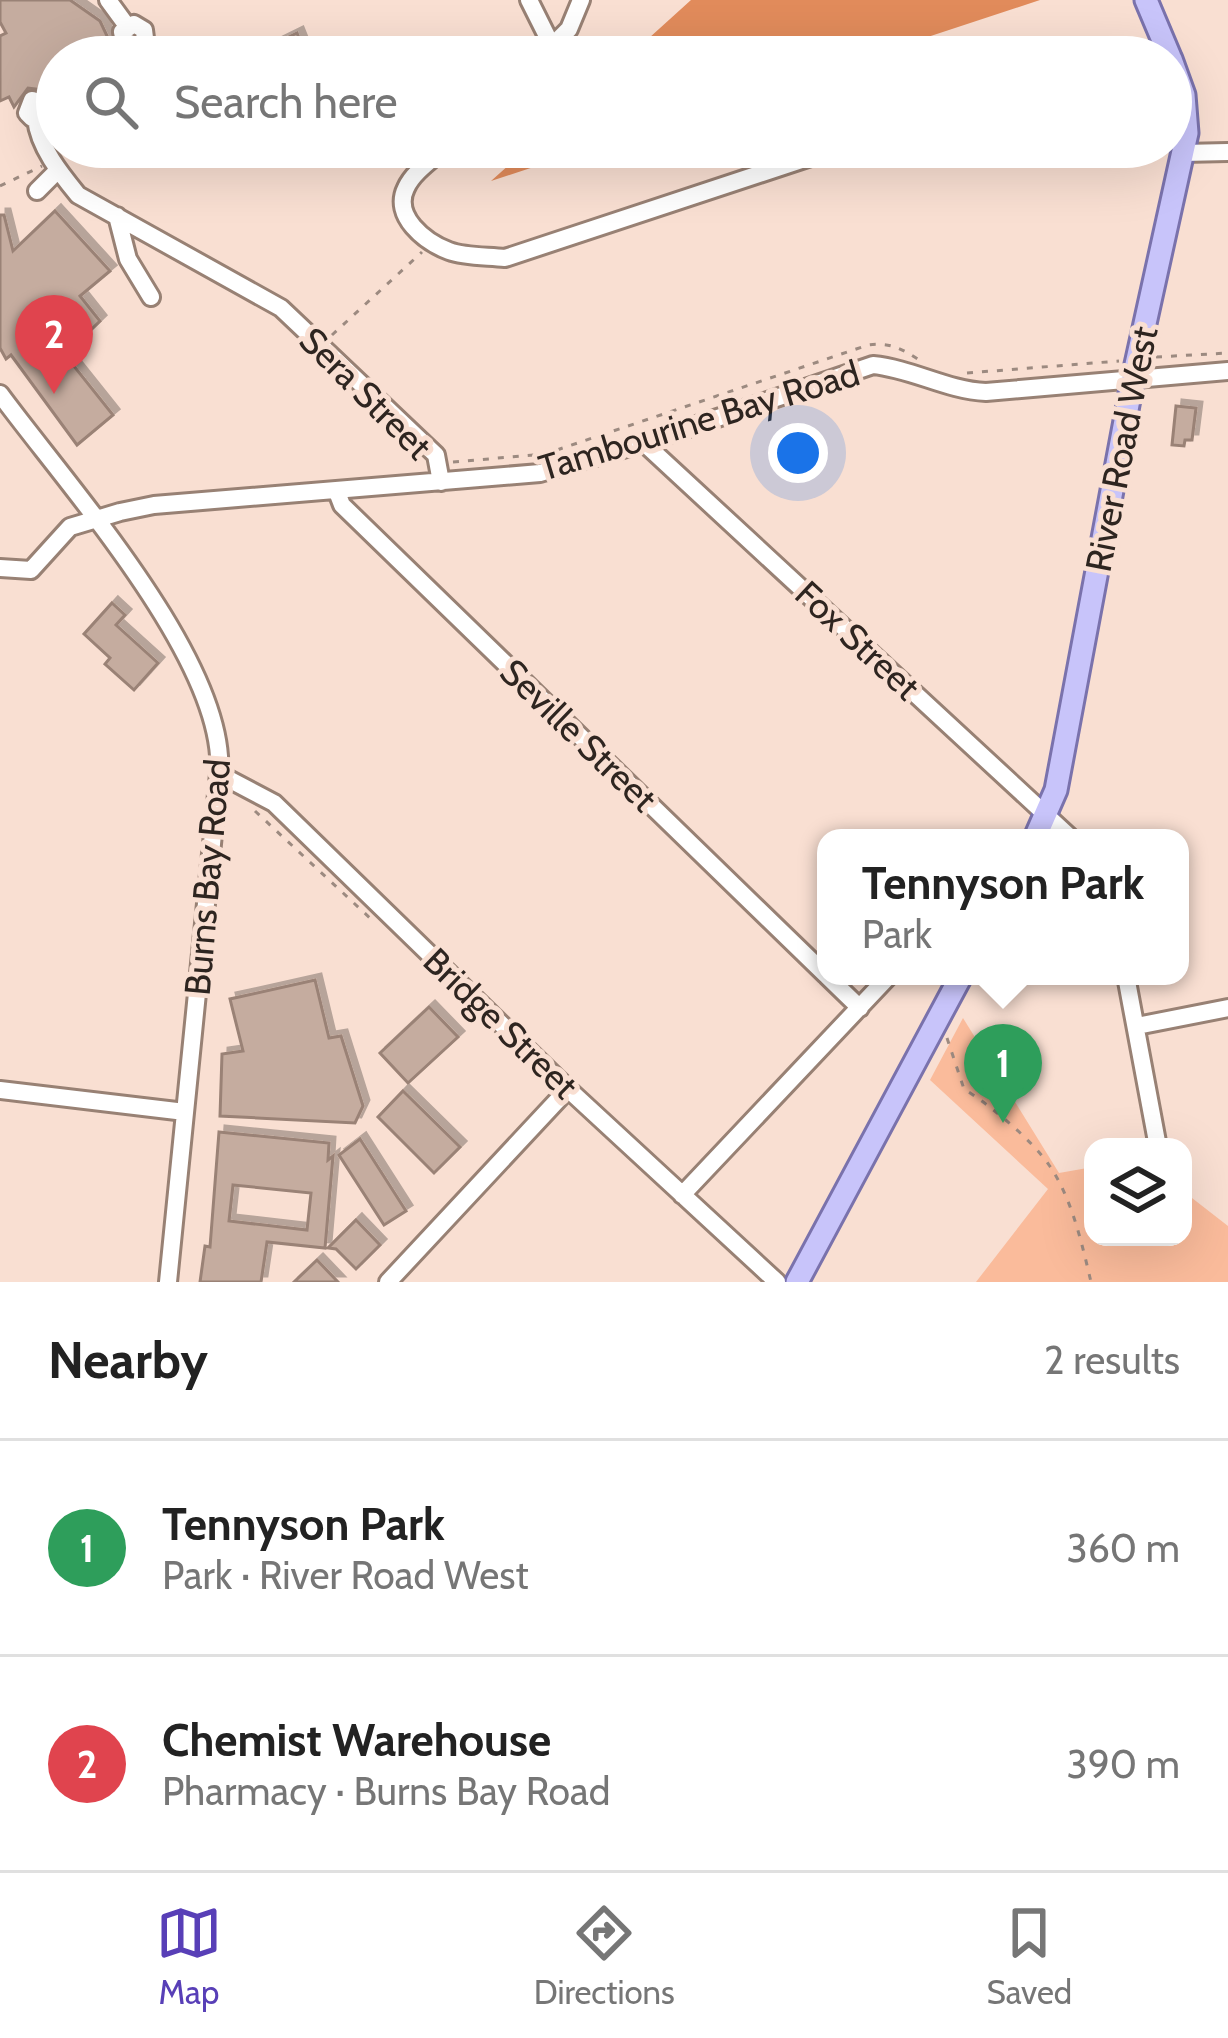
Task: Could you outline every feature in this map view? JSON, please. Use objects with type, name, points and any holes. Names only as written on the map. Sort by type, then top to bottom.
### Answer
[{"type":"main road","name":"River Road West","points":[[1146,0],[1161,36]]},
{"type":"main road","name":"River Road West","points":[[1040,829],[1056,790],[1133,378],[1180,168]]},
{"type":"main road","points":[[796,1282],[956,985]]},
{"type":"street","points":[[108,0],[131,36]]},
{"type":"street","points":[[529,0],[541,36]]},
{"type":"street","points":[[562,36],[581,0]]},
{"type":"street","points":[[1192,153],[1228,152]]},
{"type":"street","points":[[38,191],[51,168]]},
{"type":"street","name":"Sera Street","points":[[58,168],[78,195],[281,308],[436,455],[441,482]]},
{"type":"street","points":[[424,168],[403,197],[412,225],[451,253],[505,258],[777,168]]},
{"type":"street","points":[[117,216],[128,259],[151,297]]},
{"type":"street","name":"Tambourine Bay Road","points":[[95,519],[154,506],[541,473],[873,365],[895,367],[957,390],[986,392],[1228,371]]},
{"type":"street","name":"Burns Bay Road","points":[[0,394],[95,519],[200,679],[219,739],[168,1282]]},
{"type":"street","name":"Fox Street","points":[[644,443],[1062,829]]},
{"type":"street","name":"Seville Street","points":[[337,492],[342,505],[817,966]]},
{"type":"street","points":[[0,568],[31,570],[64,531],[95,519]]},
{"type":"street","name":"Bridge Street","points":[[219,774],[274,803],[568,1089],[777,1282]]},
{"type":"street","name":"Seville Street","points":[[836,985],[860,1008]]},
{"type":"street","points":[[682,1195],[881,985]]},
{"type":"street","points":[[1128,985],[1156,1138]]},
{"type":"street","points":[[1137,1026],[1228,1008]]},
{"type":"street","points":[[388,1282],[568,1089]]},
{"type":"street","points":[[0,1090],[185,1112]]},
{"type":"path","points":[[0,185],[42,168]]},
{"type":"path","points":[[320,347],[432,242]]},
{"type":"path","points":[[1154,357],[1228,353]]},
{"type":"path","points":[[254,809],[371,920]]},
{"type":"path","points":[[947,1036],[964,1089],[1049,1166],[1081,1240],[1091,1282]]},
{"type":"shaded area","points":[[691,0],[1040,0],[931,36],[651,36]]},
{"type":"shaded area","points":[[506,168],[530,168],[491,181]]},
{"type":"shaded area","points":[[963,1018],[1059,1173],[1084,1169],[1084,1246],[1192,1246],[1192,1198],[1228,1226],[1228,1282],[976,1282],[1048,1189],[930,1080]]},
{"type":"building","points":[[0,0],[70,0],[100,21],[107,36],[36,36],[36,89],[28,88],[14,107],[9,97],[0,101],[0,36],[6,33],[0,22]]},
{"type":"building","points":[[55,211],[110,271],[80,296],[100,321],[65,355],[113,415],[77,445],[11,355],[6,359],[0,348],[0,215],[4,215],[13,251]]},
{"type":"building","points":[[1176,406],[1196,408],[1192,440],[1185,440],[1184,446],[1172,445]]},
{"type":"building","points":[[112,603],[125,615],[116,625],[158,663],[134,690],[105,664],[110,658],[84,634]]},
{"type":"building","points":[[315,980],[329,1038],[341,1036],[363,1106],[355,1123],[220,1116],[222,1054],[243,1051],[230,999]]},
{"type":"building","points":[[429,1007],[458,1037],[408,1083],[380,1053]]},
{"type":"building","points":[[403,1091],[460,1147],[434,1173],[378,1117]]},
{"type":"building","points":[[219,1132],[329,1143],[328,1160],[333,1156],[325,1248],[267,1242],[261,1282],[200,1282],[205,1246],[210,1247]],"holes":[[[233,1185],[311,1193],[307,1230],[229,1221]]]},
{"type":"building","points":[[360,1139],[406,1211],[384,1225],[339,1155]]},
{"type":"building","points":[[356,1220],[380,1245],[356,1269],[336,1249],[328,1248]]},
{"type":"building","points":[[317,1260],[338,1282],[294,1282]]},
{"type":"place","name":"Chemist Warehouse","points":[[54,394]]},
{"type":"place","name":"Tennyson Park","points":[[1003,1123]]}]
